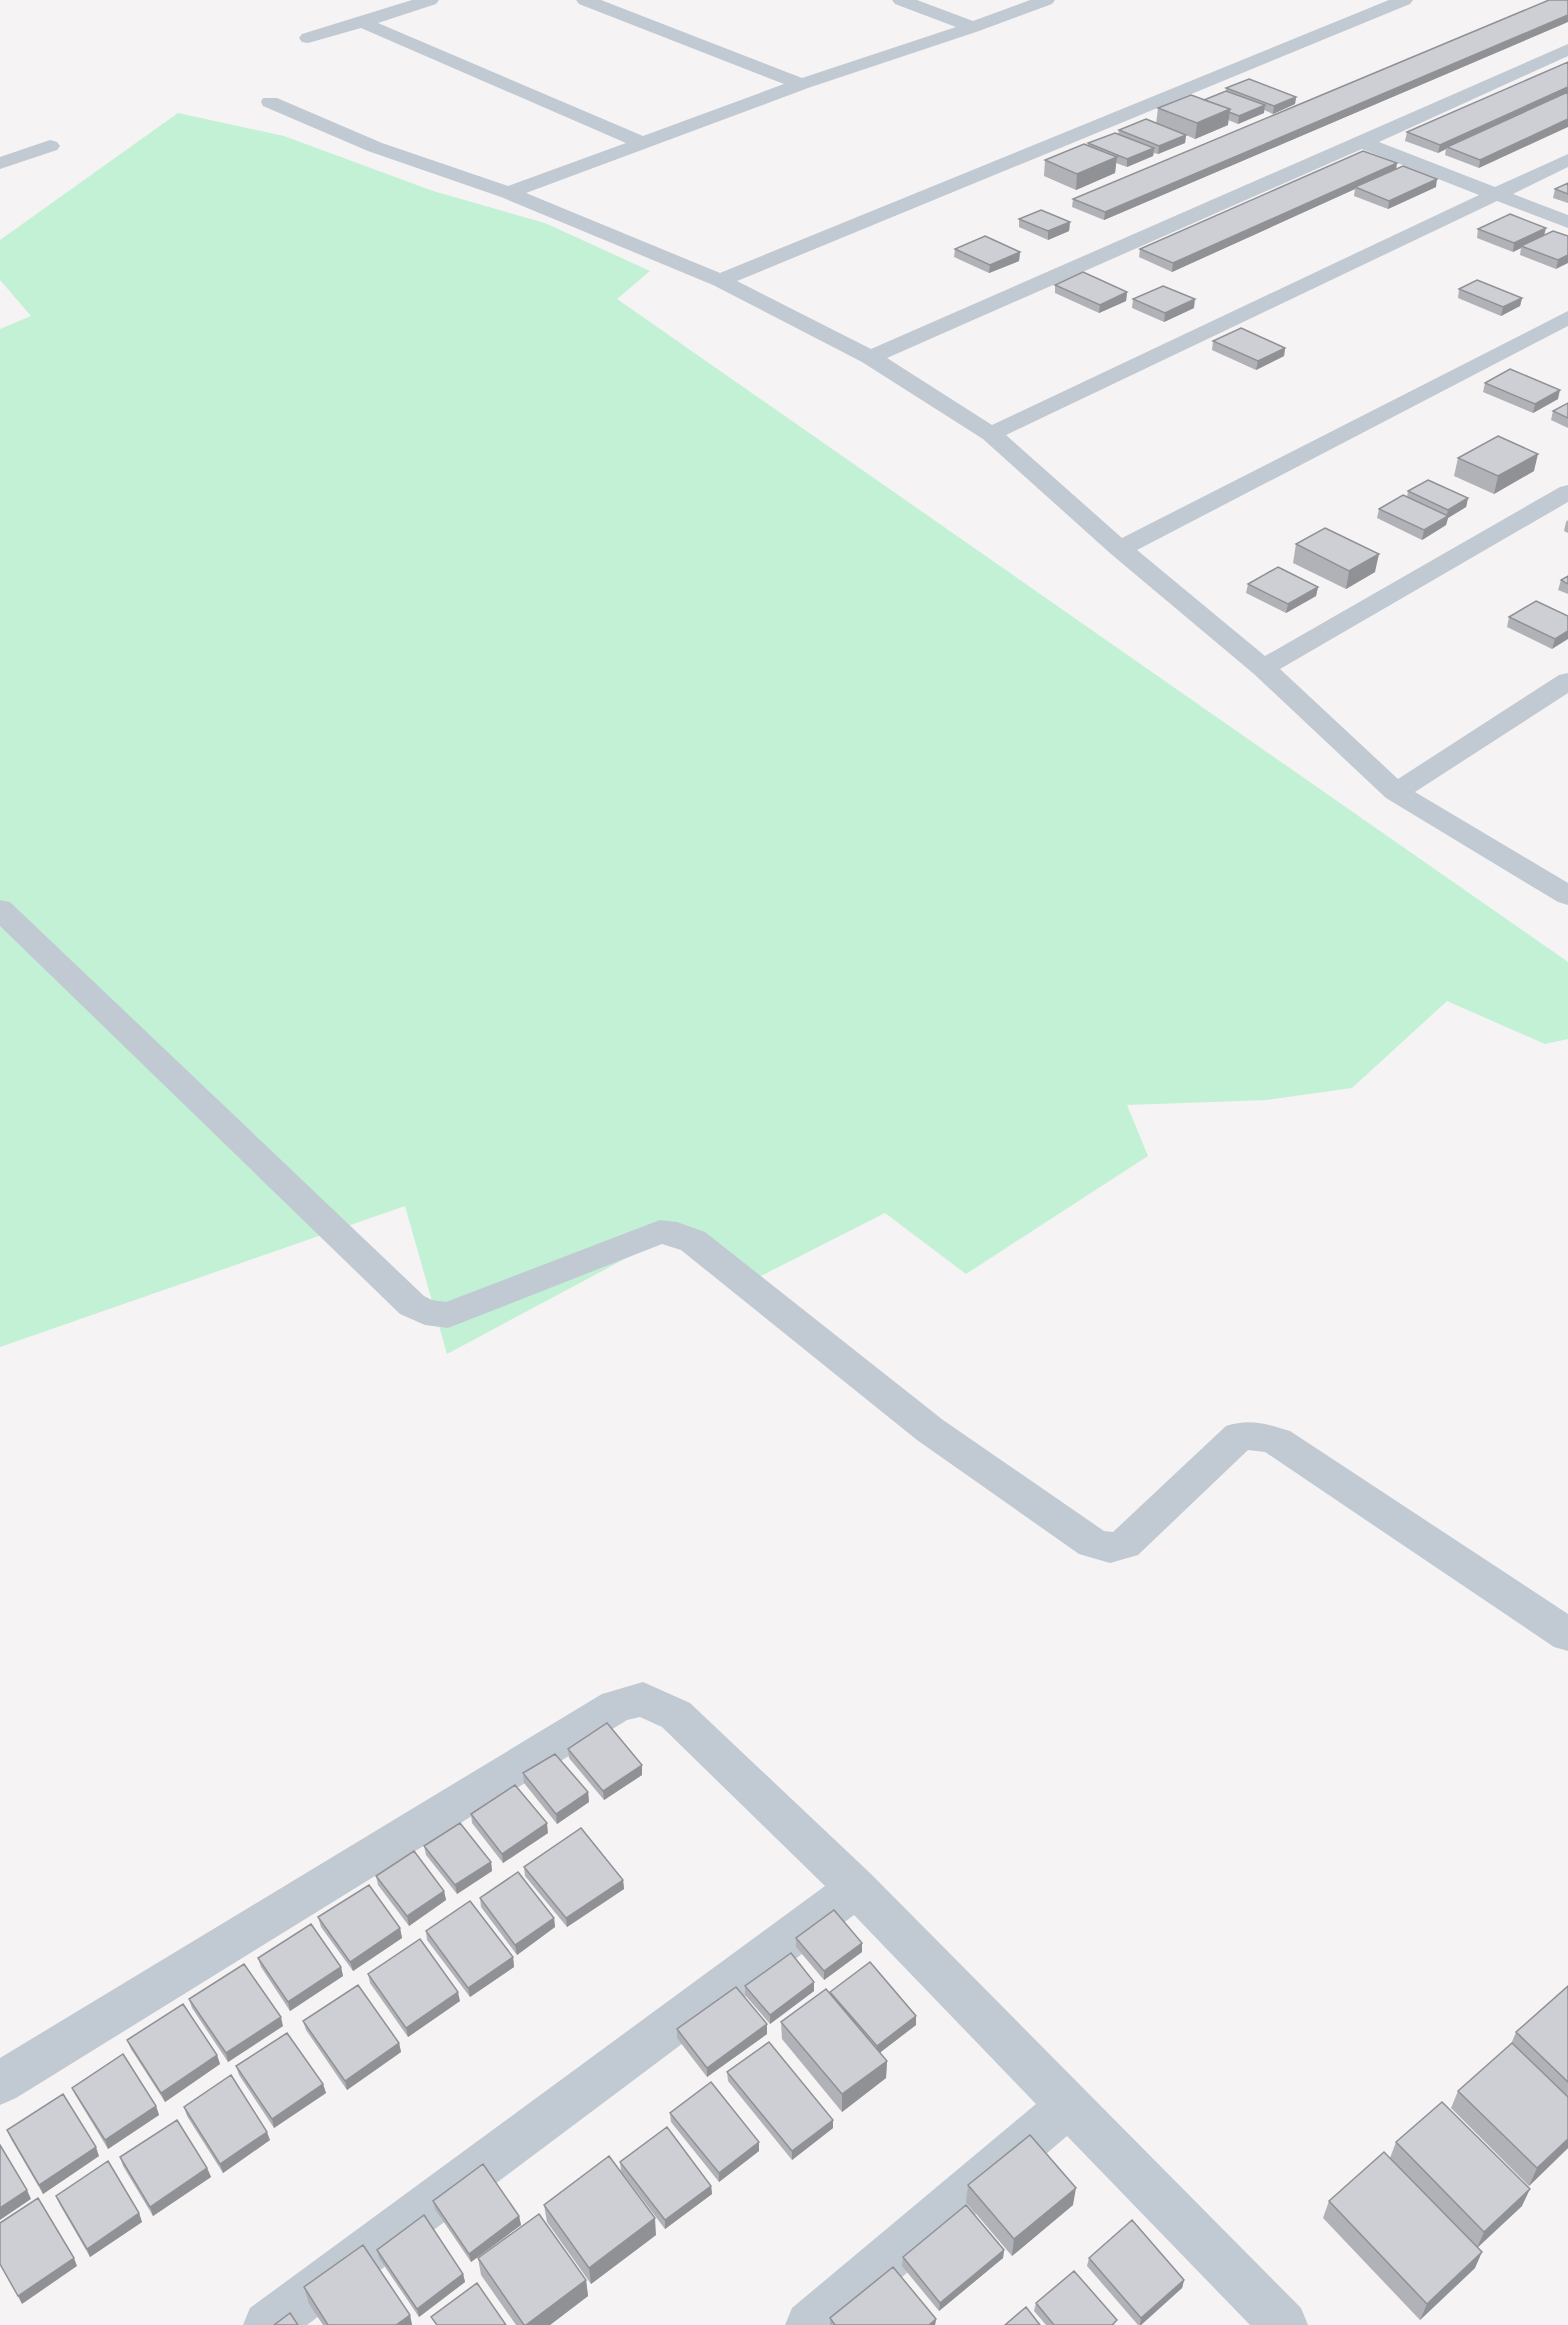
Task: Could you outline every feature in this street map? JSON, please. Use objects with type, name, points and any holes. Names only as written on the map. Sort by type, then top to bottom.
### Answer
[{"type":"street","points":[[308,38],[430,0]]},
{"type":"street","points":[[585,0],[801,84]]},
{"type":"street","points":[[901,0],[973,27]]},
{"type":"street","points":[[508,193],[801,84],[973,27],[1046,0]]},
{"type":"street","points":[[720,281],[1404,0]]},
{"type":"street","points":[[362,22],[641,142]]},
{"type":"street","points":[[870,357],[1568,50]]},
{"type":"street","points":[[270,102],[375,147],[508,193],[720,281],[870,357],[992,434],[1120,549],[1263,668],[1396,792],[1568,896]]},
{"type":"street","points":[[1362,142],[1568,222]]},
{"type":"street","points":[[0,163],[50,146]]},
{"type":"street","points":[[992,434],[1568,160]]},
{"type":"street","points":[[1120,549],[1568,317]]},
{"type":"street","points":[[1263,668],[1568,492]]},
{"type":"street","points":[[1396,792],[1568,681]]},
{"type":"street","points":[[0,909],[412,1305],[425,1312],[447,1316],[660,1232],[677,1234],[693,1240],[930,1430],[1092,1543],[1110,1548],[1125,1544],[1239,1436],[1256,1435],[1277,1441],[1568,1635]]},
{"type":"street","points":[[0,2083],[616,1706],[643,1699],[676,1715],[855,1888],[1284,2325]]},
{"type":"street","points":[[267,2325],[855,1888]]},
{"type":"street","points":[[809,2325],[1069,2104]]},
{"type":"green space","points":[[178,113],[284,136],[433,191],[545,223],[650,271],[617,299],[1568,962],[1568,1039],[1545,1044],[1447,1001],[1352,1088],[1267,1100],[1127,1105],[1148,1156],[966,1274],[885,1213],[745,1284],[662,1239],[447,1354],[405,1206],[0,1347],[0,329],[31,316],[0,280],[0,240]]},
{"type":"building","points":[[1549,0],[1568,0],[1568,15],[1105,212],[1073,199]]},
{"type":"building","points":[[1568,62],[1568,87],[1440,145],[1407,132]]},
{"type":"building","points":[[1249,79],[1296,97],[1274,106],[1226,88]]},
{"type":"building","points":[[1226,91],[1265,105],[1239,116],[1229,112],[1230,109],[1204,100]]},
{"type":"building","points":[[1568,92],[1568,119],[1480,160],[1447,147]]},
{"type":"building","points":[[1191,95],[1230,109],[1197,123],[1158,108]]},
{"type":"building","points":[[1146,119],[1186,135],[1159,146],[1119,130]]},
{"type":"building","points":[[1115,133],[1154,148],[1127,159],[1088,143]]},
{"type":"building","points":[[1084,144],[1117,157],[1077,174],[1045,160]]},
{"type":"building","points":[[1363,151],[1397,163],[1173,263],[1140,249]]},
{"type":"building","points":[[1403,166],[1437,179],[1389,201],[1355,187]]},
{"type":"building","points":[[1568,183],[1568,194],[1555,189]]},
{"type":"building","points":[[1041,210],[1070,222],[1048,231],[1019,219]]},
{"type":"building","points":[[1510,214],[1546,228],[1514,243],[1478,229]]},
{"type":"building","points":[[1553,231],[1568,236],[1568,255],[1558,260],[1521,246]]},
{"type":"building","points":[[985,236],[1020,252],[990,265],[955,249]]},
{"type":"building","points":[[1083,272],[1127,292],[1100,305],[1055,285]]},
{"type":"building","points":[[1477,280],[1522,298],[1503,307],[1459,289]]},
{"type":"building","points":[[1163,286],[1195,299],[1165,313],[1133,299]]},
{"type":"building","points":[[1241,328],[1285,348],[1258,361],[1213,341]]},
{"type":"building","points":[[1510,369],[1560,390],[1535,404],[1485,383]]},
{"type":"building","points":[[1568,403],[1568,418],[1553,411]]},
{"type":"building","points":[[1498,436],[1538,454],[1498,476],[1458,458]]},
{"type":"building","points":[[1428,480],[1468,498],[1448,510],[1408,491]]},
{"type":"building","points":[[1403,495],[1448,516],[1424,530],[1379,509]]},
{"type":"building","points":[[1325,528],[1379,554],[1349,571],[1296,544]]},
{"type":"building","points":[[1278,567],[1318,587],[1288,604],[1248,584]]},
{"type":"building","points":[[1568,576],[1568,584],[1561,580]]},
{"type":"building","points":[[1536,601],[1568,616],[1568,631],[1555,639],[1509,617]]},
{"type":"building","points":[[607,1723],[642,1765],[603,1791],[568,1749]]},
{"type":"building","points":[[555,1754],[588,1792],[556,1814],[523,1773]]},
{"type":"building","points":[[515,1785],[547,1823],[502,1854],[471,1814]]},
{"type":"building","points":[[460,1823],[491,1862],[455,1885],[424,1846]]},
{"type":"building","points":[[581,1828],[623,1880],[566,1918],[524,1867]]},
{"type":"building","points":[[414,1851],[444,1891],[407,1916],[376,1876]]},
{"type":"building","points":[[518,1872],[554,1918],[515,1945],[480,1898]]},
{"type":"building","points":[[369,1885],[400,1928],[350,1962],[318,1917]]},
{"type":"building","points":[[470,1901],[513,1957],[468,1988],[426,1931]]},
{"type":"building","points":[[834,1910],[862,1943],[824,1971],[796,1938]]},
{"type":"building","points":[[311,1924],[341,1967],[288,2002],[258,1958]]},
{"type":"building","points":[[420,1939],[458,1992],[406,2028],[368,1974]]},
{"type":"building","points":[[791,1953],[814,1982],[770,2015],[745,1986]]},
{"type":"building","points":[[870,1962],[916,2016],[877,2046],[830,1992]]},
{"type":"building","points":[[244,1964],[281,2017],[226,2053],[189,1999]]},
{"type":"building","points":[[358,1985],[399,2043],[345,2081],[303,2021]]},
{"type":"building","points":[[1568,1986],[1568,2082],[1516,2032]]},
{"type":"building","points":[[736,1987],[767,2024],[707,2068],[677,2029]]},
{"type":"building","points":[[826,1989],[887,2061],[842,2094],[781,2022]]},
{"type":"building","points":[[183,2004],[217,2055],[161,2093],[127,2040]]},
{"type":"building","points":[[287,2033],[323,2084],[272,2119],[236,2066]]},
{"type":"building","points":[[769,2042],[833,2120],[792,2151],[727,2072]]},
{"type":"building","points":[[1512,2043],[1568,2097],[1568,2139],[1537,2168],[1458,2091]]},
{"type":"building","points":[[123,2054],[156,2106],[105,2140],[72,2088]]},
{"type":"building","points":[[231,2075],[267,2132],[220,2164],[184,2107]]},
{"type":"building","points":[[711,2082],[759,2142],[719,2173],[670,2113]]},
{"type":"building","points":[[63,2094],[96,2147],[39,2185],[7,2130]]},
{"type":"building","points":[[1442,2102],[1530,2189],[1484,2232],[1396,2142]]},
{"type":"building","points":[[177,2120],[207,2168],[150,2207],[120,2157]]},
{"type":"building","points":[[667,2127],[711,2186],[665,2220],[620,2162]]},
{"type":"building","points":[[1030,2135],[1076,2188],[1014,2239],[968,2185]]},
{"type":"building","points":[[0,2145],[27,2190],[0,2208]]},
{"type":"building","points":[[1384,2152],[1482,2252],[1427,2304],[1329,2201]]},
{"type":"building","points":[[609,2156],[655,2218],[589,2268],[544,2205]]},
{"type":"building","points":[[108,2161],[139,2213],[87,2249],[56,2196]]},
{"type":"building","points":[[483,2164],[519,2216],[469,2254],[433,2201]]},
{"type":"building","points":[[38,2198],[74,2258],[18,2296],[0,2264],[0,2223]]},
{"type":"building","points":[[966,2205],[1004,2250],[940,2303],[903,2257]]},
{"type":"building","points":[[539,2214],[586,2280],[524,2325],[478,2258]]},
{"type":"building","points":[[424,2215],[463,2274],[417,2309],[377,2250]]},
{"type":"building","points":[[1132,2220],[1184,2280],[1141,2318],[1089,2258]]},
{"type":"building","points":[[363,2245],[410,2315],[396,2325],[328,2325],[304,2287]]},
{"type":"building","points":[[893,2267],[936,2319],[929,2325],[835,2325],[830,2318]]},
{"type":"building","points":[[1074,2271],[1117,2320],[1112,2325],[1054,2325],[1036,2303]]},
{"type":"building","points":[[477,2283],[506,2325],[437,2325],[431,2317]]},
{"type":"building","points":[[1026,2307],[1040,2325],[1005,2325]]},
{"type":"building","points":[[290,2313],[298,2325],[274,2325]]}]
